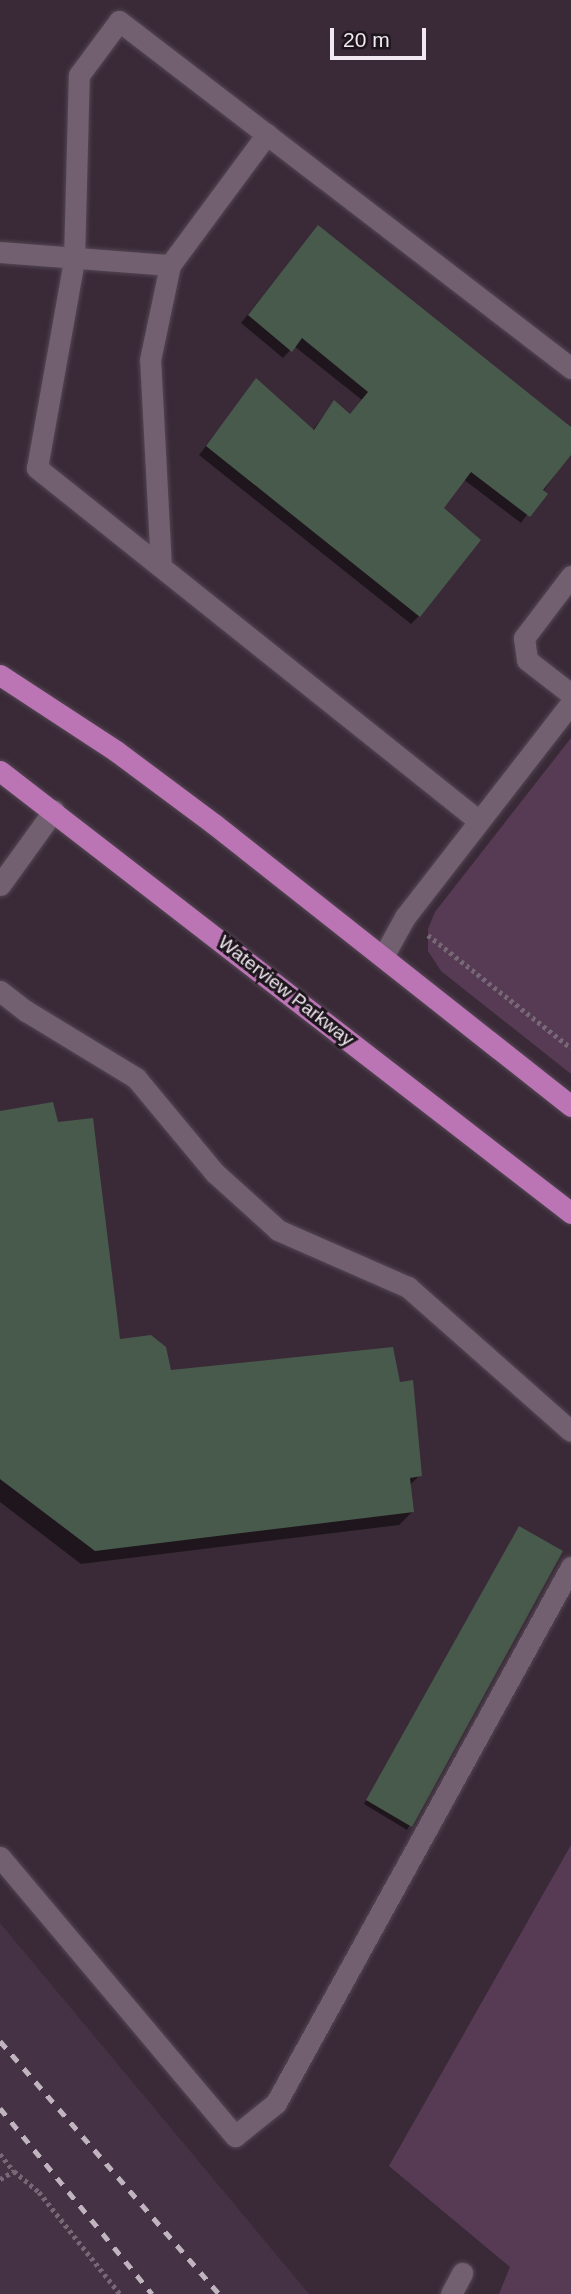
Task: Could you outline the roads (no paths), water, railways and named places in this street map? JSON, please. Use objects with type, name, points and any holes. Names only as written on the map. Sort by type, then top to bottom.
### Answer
[{"type":"main road","points":[[0,675],[116,751],[384,956],[571,1106]]},
{"type":"main road","name":"Waterview Parkway","points":[[0,771],[54,810],[571,1213]]},
{"type":"street","points":[[479,821],[37,468],[74,260],[79,75],[119,21],[571,368]]},
{"type":"street","points":[[161,567],[150,360],[170,265],[267,134]]},
{"type":"street","points":[[0,252],[74,260],[170,265]]},
{"type":"street","points":[[571,576],[524,638],[527,660],[571,694]]},
{"type":"street","points":[[384,956],[405,917],[571,703]]},
{"type":"street","points":[[0,885],[54,810]]},
{"type":"street","points":[[0,991],[26,1011],[136,1078],[215,1173],[278,1230],[408,1287],[571,1430]]},
{"type":"street","points":[[0,1857],[235,2136],[276,2103],[571,1567]]},
{"type":"street","points":[[451,2294],[462,2273]]},
{"type":"railway","points":[[0,2041],[219,2294]]},
{"type":"railway","points":[[0,2108],[152,2294]]}]
